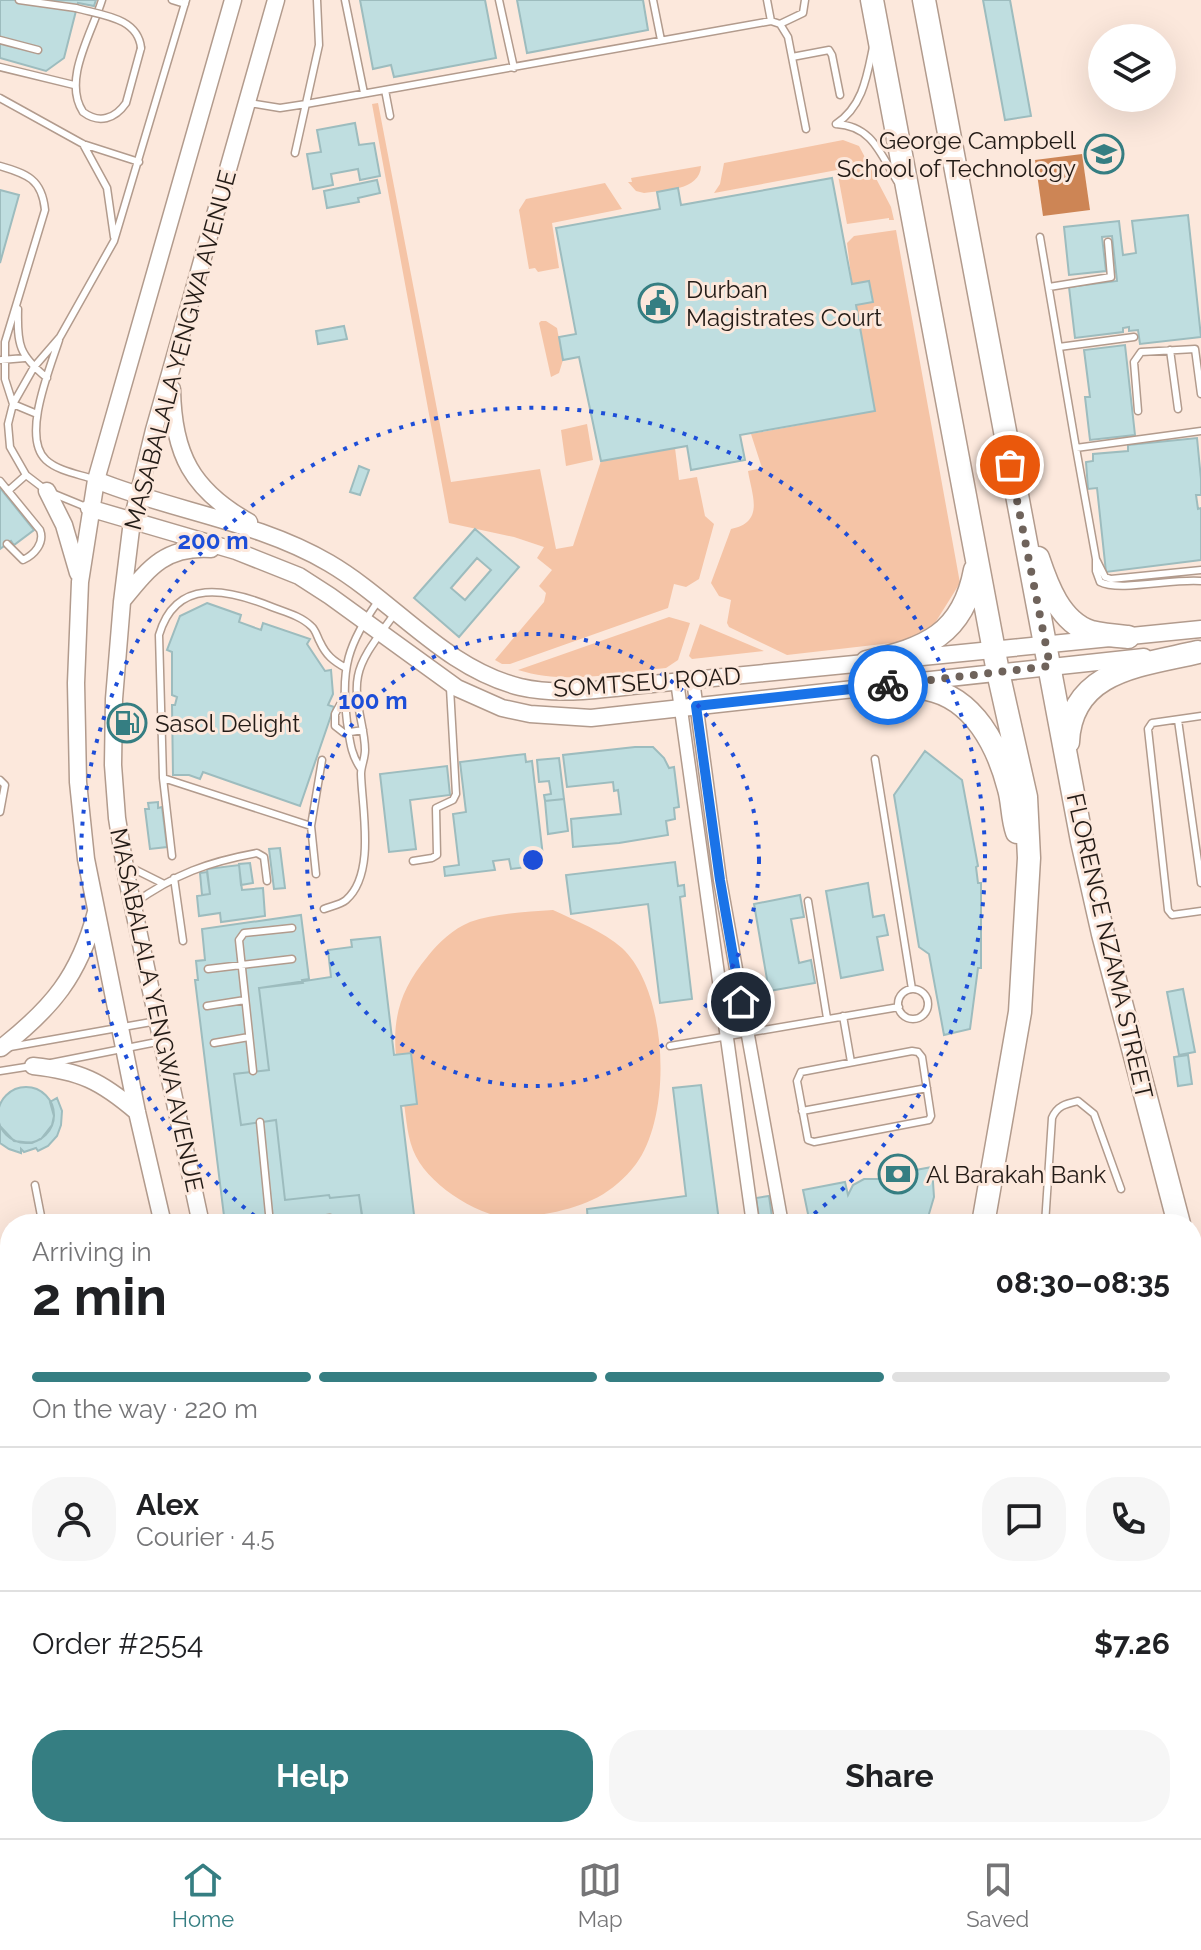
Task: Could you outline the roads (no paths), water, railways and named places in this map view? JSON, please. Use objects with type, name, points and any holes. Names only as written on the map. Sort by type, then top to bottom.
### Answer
[{"type":"highway","points":[[872,0],[996,662],[1026,797],[1029,858],[1020,1012],[985,1214]]},
{"type":"highway","points":[[924,0],[1010,465],[1040,562],[1068,618],[1080,628],[1093,633],[1128,637]]},
{"type":"highway","name":"FLORENCE NZAMA STREET","points":[[1010,465],[1103,934],[1176,1214]]},
{"type":"highway","points":[[867,662],[906,653],[932,640],[951,625],[968,600],[977,560]]},
{"type":"highway","points":[[1067,760],[1068,732],[1073,716],[1092,686],[1108,675],[1200,644]]},
{"type":"highway","points":[[872,687],[924,688],[944,693],[961,703],[976,718],[989,736],[998,759],[1009,789],[1015,828],[1029,858]]},
{"type":"main road","name":"MASABALALA YENGWA AVENUE","points":[[161,1214],[86,859],[78,782],[76,683],[80,578],[96,480],[233,0]]},
{"type":"main road","name":"MASABALALA YENGWA AVENUE","points":[[199,1214],[125,864],[113,765],[114,699],[132,521],[276,0]]},
{"type":"main road","points":[[172,371],[175,428],[189,469],[202,487],[221,504],[273,536]]},
{"type":"main road","name":"SOMTSEU ROAD","points":[[96,480],[138,497],[273,536],[329,563],[469,667],[493,679],[523,688],[576,691],[867,662],[996,662]]},
{"type":"main road","points":[[47,491],[64,525],[80,578]]},
{"type":"main road","name":"SOMTSEU ROAD","points":[[89,508],[263,560],[299,576],[450,683],[502,708],[530,714],[591,718],[872,687],[996,662],[1200,644]]},
{"type":"main road","points":[[122,602],[151,567],[177,552],[211,549],[263,560]]},
{"type":"main road","name":"SOMTSEU ROAD","points":[[1048,656],[1128,637],[1200,644]]},
{"type":"main road","points":[[1,1048],[43,1013],[65,985],[84,952],[96,908]]},
{"type":"main road","points":[[33,1066],[63,1069],[88,1077],[137,1112]]},
{"type":"street","points":[[685,680],[752,1214]]},
{"type":"street","points":[[688,707],[780,1214]]},
{"type":"lane","points":[[19,0],[76,8],[123,22],[134,28],[141,41],[139,61],[126,103],[108,119],[89,116],[79,106],[74,85],[75,73],[102,0]]},
{"type":"lane","points":[[89,508],[47,491],[26,475],[10,447],[8,424],[13,404],[34,367],[60,337],[114,241],[185,2],[172,0]]},
{"type":"lane","points":[[295,153],[319,45],[317,0]]},
{"type":"lane","points":[[345,0],[364,93]]},
{"type":"lane","points":[[499,0],[514,68]]},
{"type":"lane","points":[[653,0],[661,40]]},
{"type":"lane","points":[[767,0],[771,21]]},
{"type":"lane","points":[[780,24],[803,13],[805,0]]},
{"type":"lane","points":[[246,103],[280,108],[306,104],[771,21],[780,24],[788,37],[806,129]]},
{"type":"lane","points":[[877,27],[868,72],[856,106],[849,116],[836,124],[851,125],[867,133],[910,200]]},
{"type":"lane","points":[[0,40],[38,50]]},
{"type":"lane","points":[[792,57],[829,50],[840,95]]},
{"type":"lane","points":[[0,67],[74,85]]},
{"type":"lane","points":[[385,90],[390,116]]},
{"type":"lane","points":[[0,98],[83,144],[139,162]]},
{"type":"lane","points":[[83,144],[107,188],[114,241]]},
{"type":"lane","points":[[0,166],[29,177],[40,187],[44,197],[45,210],[2,360],[2,378],[13,404],[37,414]]},
{"type":"lane","points":[[1040,237],[1096,559],[1108,578],[1201,581]]},
{"type":"lane","points":[[1049,287],[1111,277],[1108,242]]},
{"type":"lane","points":[[18,304],[19,345],[25,358],[47,378]]},
{"type":"lane","points":[[60,337],[37,414],[38,448],[43,458],[62,469],[96,480]]},
{"type":"lane","points":[[1059,347],[1134,337]]},
{"type":"lane","points":[[1138,411],[1135,356],[1141,352],[1192,348],[1197,352],[1201,394]]},
{"type":"lane","points":[[1170,350],[1178,409]]},
{"type":"lane","points":[[2,360],[25,358]]},
{"type":"lane","points":[[0,417],[10,418]]},
{"type":"lane","points":[[1076,448],[1201,431]]},
{"type":"lane","points":[[8,491],[26,475]]},
{"type":"lane","points":[[0,481],[40,530],[42,538],[35,550],[23,560],[7,544]]},
{"type":"lane","points":[[1160,578],[1201,570]]},
{"type":"lane","points":[[172,856],[163,778],[159,635],[172,607],[194,593],[215,591],[234,594],[297,617],[311,626],[327,655],[346,668]]},
{"type":"lane","points":[[361,769],[352,756],[344,697],[346,668],[364,621],[380,599]]},
{"type":"lane","points":[[324,909],[344,902],[355,889],[363,870],[365,844],[361,769],[365,750],[356,688],[358,672],[396,612]]},
{"type":"lane","points":[[413,861],[437,855],[436,808],[453,800],[456,794],[450,683]]},
{"type":"lane","points":[[344,697],[335,714],[335,726],[339,732],[363,730]]},
{"type":"lane","points":[[1201,716],[1152,723],[1148,729],[1168,910],[1172,915],[1201,911]]},
{"type":"lane","points":[[1178,720],[1201,883]]},
{"type":"lane","points":[[875,759],[912,989]]},
{"type":"lane","points":[[316,874],[311,826],[322,760]]},
{"type":"lane","points":[[163,778],[311,826]]},
{"type":"lane","points":[[0,780],[5,785],[0,812]]},
{"type":"lane","points":[[133,904],[162,883],[199,866],[257,853],[264,857],[267,881]]},
{"type":"lane","points":[[125,864],[162,883]]},
{"type":"lane","points":[[174,878],[183,941]]},
{"type":"lane","points":[[808,901],[827,1018]]},
{"type":"lane","points":[[253,1071],[239,940],[244,933],[292,928]]},
{"type":"lane","points":[[208,969],[292,959]]},
{"type":"lane","points":[[912,989],[927,997],[928,1002],[925,1013],[915,1019],[904,1015],[899,1007],[902,995],[912,989]]},
{"type":"lane","points":[[207,1006],[245,1000]]},
{"type":"lane","points":[[670,1046],[899,1007]]},
{"type":"lane","points":[[843,1016],[851,1062]]},
{"type":"lane","points":[[1,1048],[157,1021]]},
{"type":"lane","points":[[214,1043],[249,1037]]},
{"type":"lane","points":[[0,1071],[162,1041]]},
{"type":"lane","points":[[918,1052],[922,1057],[929,1120],[808,1140],[797,1081],[801,1072],[851,1062],[918,1052]]},
{"type":"lane","points":[[802,1111],[927,1088]]},
{"type":"lane","points":[[1046,1214],[1052,1118],[1056,1110],[1066,1104],[1078,1101],[1094,1114],[1121,1189]]},
{"type":"lane","points":[[260,1122],[269,1214]]},
{"type":"lane","points":[[35,1185],[41,1214]]},
{"type":"place","name":"George Campbell School of Technology","points":[[1104,154]]},
{"type":"place","name":"Durban Magistrates Court","points":[[658,303]]},
{"type":"place","name":"Sasol Delight","points":[[127,723]]},
{"type":"place","name":"Al Barakah Bank","points":[[898,1174]]}]
